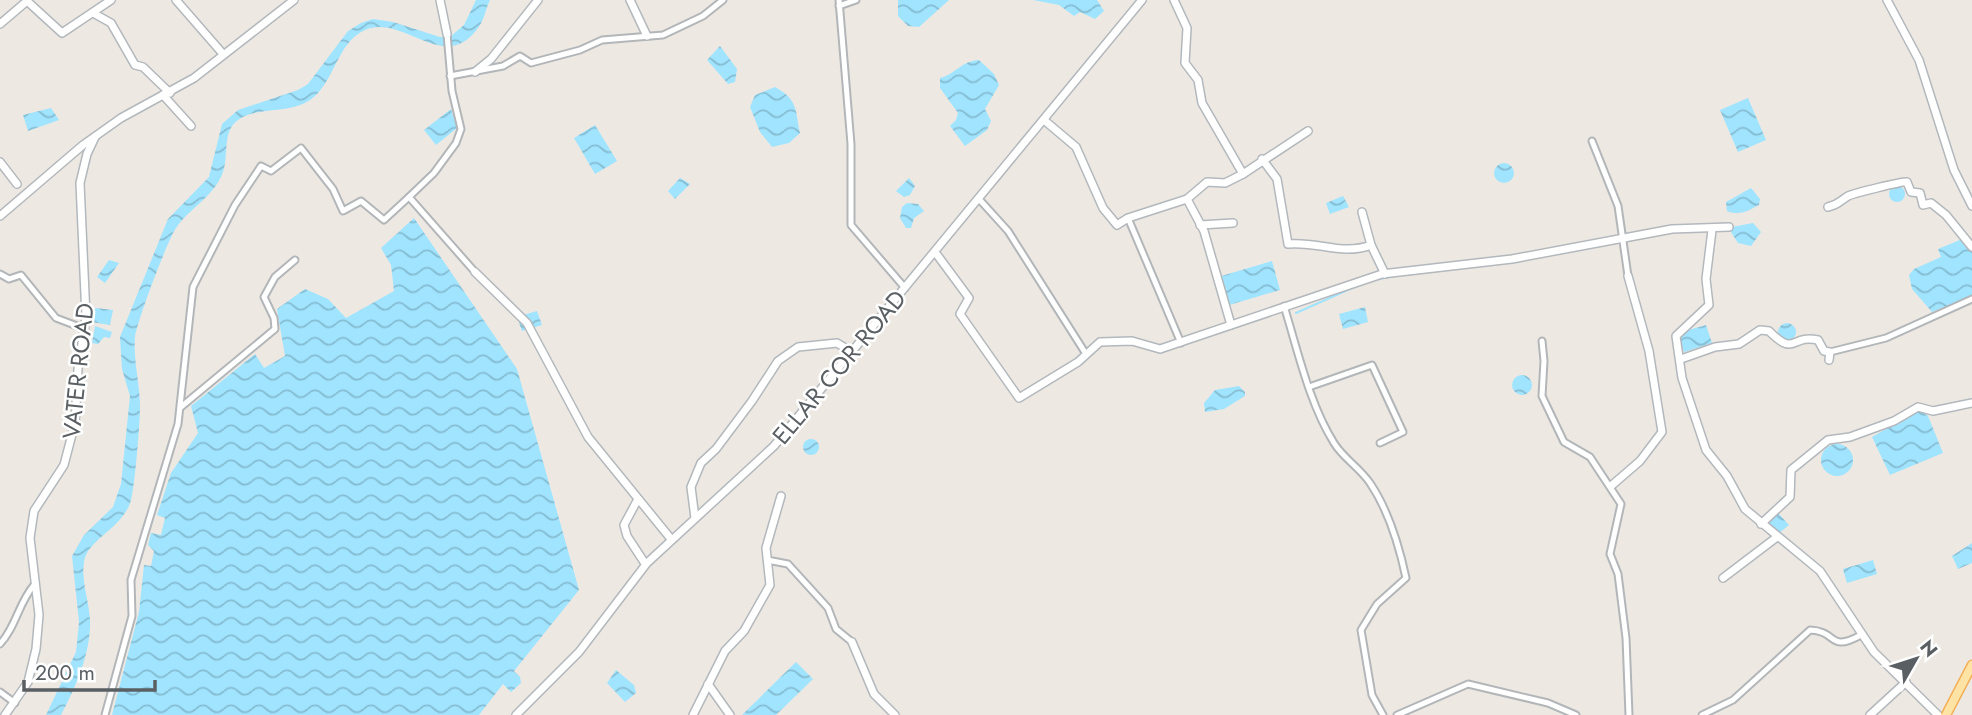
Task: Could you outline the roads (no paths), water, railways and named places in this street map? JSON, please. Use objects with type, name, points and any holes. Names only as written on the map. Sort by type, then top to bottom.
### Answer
[{"type":"main road","points":[[1946,715],[1972,665]]},
{"type":"street","points":[[0,24],[27,1],[62,33],[111,0]]},
{"type":"street","points":[[176,0],[223,54]]},
{"type":"street","points":[[0,216],[95,137],[121,118],[167,94],[294,0]]},
{"type":"street","points":[[105,715],[132,616],[131,580],[181,407],[188,307],[197,275],[217,244],[234,205],[261,166],[271,171],[301,148],[333,189],[343,211],[361,201],[384,220],[434,173],[456,143],[461,129],[450,76],[447,34],[440,0]]},
{"type":"street","points":[[475,72],[491,59],[538,0]]},
{"type":"street","points":[[630,0],[647,36]]},
{"type":"street","points":[[450,76],[503,66],[520,56],[531,63],[580,50],[602,40],[663,35],[687,24],[723,0]]},
{"type":"street","points":[[856,0],[839,3],[851,144],[850,225],[905,288]]},
{"type":"street","name":"ELLAR COR ROAD","points":[[516,715],[579,652],[647,563],[774,446],[1142,0]]},
{"type":"street","points":[[1174,0],[1187,28],[1185,63],[1198,80],[1202,103],[1243,174]]},
{"type":"street","points":[[1887,0],[1919,60],[1954,170],[1972,206]]},
{"type":"street","points":[[93,13],[111,23],[135,65],[144,67],[191,126]]},
{"type":"street","points":[[1044,120],[1076,147],[1111,220],[1117,225],[1128,218],[1186,198],[1207,183],[1225,183],[1243,174],[1262,159],[1281,151],[1308,131]]},
{"type":"street","name":"VATER ROAD","points":[[5,715],[28,682],[36,649],[39,615],[30,538],[32,521],[38,502],[49,491],[71,447],[78,369],[85,329],[85,243],[80,183],[87,154],[95,137]]},
{"type":"street","points":[[1592,141],[1618,206],[1628,276],[1649,352],[1662,432],[1640,461],[1611,486]]},
{"type":"street","points":[[1262,159],[1277,179],[1288,244],[1315,244],[1336,250],[1358,250],[1371,245]]},
{"type":"street","points":[[0,162],[17,184]]},
{"type":"street","points":[[1828,207],[1872,189],[1885,189],[1895,181],[1908,182],[1910,192],[1920,193],[1923,205],[1931,203],[1946,215],[1972,247]]},
{"type":"street","points":[[409,197],[475,272],[527,323],[588,437],[671,539]]},
{"type":"street","points":[[1186,198],[1200,225],[1231,325]]},
{"type":"street","points":[[979,199],[1008,231],[1086,354]]},
{"type":"street","points":[[1362,212],[1371,245],[1385,274]]},
{"type":"street","points":[[1128,218],[1181,343]]},
{"type":"street","points":[[1200,225],[1233,223]]},
{"type":"street","points":[[935,252],[969,299],[960,314],[1019,398],[1078,362],[1100,342],[1132,341],[1160,349],[1385,274],[1512,259],[1672,229],[1712,230],[1729,227]]},
{"type":"street","points":[[1712,230],[1706,279],[1710,305],[1676,336],[1682,378],[1706,450],[1727,476],[1745,509],[1820,571],[1874,652],[1938,715]]},
{"type":"street","points":[[181,407],[275,329],[274,317],[264,297],[267,287],[295,260]]},
{"type":"street","points":[[0,274],[9,279],[19,273],[32,284],[55,318],[85,329]]},
{"type":"street","points":[[1681,359],[1715,347],[1739,344],[1760,330],[1769,331],[1777,342],[1786,345],[1815,339],[1829,356],[1886,338],[1972,299]]},
{"type":"street","points":[[1284,306],[1309,387],[1334,443],[1370,482],[1396,535],[1401,555],[1406,578],[1402,585],[1377,604],[1360,629],[1372,695],[1383,715]]},
{"type":"street","points":[[1542,341],[1542,396],[1564,442],[1590,457],[1621,504],[1621,515],[1610,554],[1618,574],[1626,638],[1629,715]]},
{"type":"street","points":[[695,518],[691,487],[701,463],[752,401],[778,360],[798,347],[837,343],[852,352]]},
{"type":"street","points":[[1309,387],[1372,365],[1403,432],[1381,443]]},
{"type":"street","points":[[1761,524],[1790,497],[1791,470],[1809,458],[1820,444],[1894,421],[1918,407],[1933,411],[1972,403]]},
{"type":"street","points":[[693,715],[725,651],[744,631],[769,585],[766,548],[781,496]]},
{"type":"street","points":[[638,498],[624,525],[627,536],[644,562]]},
{"type":"street","points":[[1723,578],[1777,537]]},
{"type":"street","points":[[767,560],[788,564],[828,608],[836,629],[852,642],[874,694],[895,715]]},
{"type":"street","points":[[0,644],[9,635],[14,616],[34,585]]},
{"type":"street","points":[[1702,715],[1732,700],[1750,686],[1810,629],[1845,644],[1861,635]]},
{"type":"street","points":[[1870,715],[1906,682]]},
{"type":"street","points":[[708,684],[730,715]]},
{"type":"street","points":[[1397,715],[1468,684],[1548,703],[1576,715]]},
{"type":"street","points":[[0,692],[15,703]]},
{"type":"water","points":[[476,0],[490,0],[480,25],[467,40],[453,46],[439,45],[395,30],[380,27],[365,30],[348,44],[325,84],[310,100],[290,108],[248,115],[232,126],[221,177],[211,192],[176,228],[141,316],[135,337],[140,406],[131,500],[121,519],[87,554],[84,576],[90,632],[85,657],[61,715],[46,715],[76,652],[79,622],[72,556],[84,535],[113,507],[121,484],[130,396],[122,369],[120,337],[168,219],[209,177],[222,124],[238,110],[298,90],[308,84],[348,31],[361,23],[373,19],[393,22],[440,37],[450,37],[464,25]]},
{"type":"water","points":[[898,0],[949,0],[919,27],[908,26],[898,16]]},
{"type":"water","points":[[1033,0],[1097,0],[1104,11],[1095,19],[1080,12],[1074,16],[1059,5]]},
{"type":"water","points":[[720,46],[737,69],[735,82],[728,84],[707,60]]},
{"type":"water","points":[[979,60],[994,74],[999,85],[985,109],[991,121],[987,130],[965,146],[950,126],[958,113],[940,88],[940,78]]},
{"type":"water","points":[[775,87],[792,101],[800,133],[789,143],[772,147],[760,132],[750,107],[755,95]]},
{"type":"water","points":[[1748,98],[1766,140],[1738,152],[1720,110]]},
{"type":"water","points":[[51,108],[59,120],[28,131],[23,115]]},
{"type":"water","points":[[451,109],[457,128],[436,145],[424,130]]},
{"type":"water","points":[[595,125],[617,161],[595,174],[574,138]]},
{"type":"water","points":[[1504,163],[1511,166],[1514,173],[1511,180],[1504,183],[1497,180],[1494,173],[1497,166]]},
{"type":"water","points":[[680,178],[690,184],[675,199],[668,191]]},
{"type":"water","points":[[909,178],[915,186],[910,195],[904,197],[896,191]]},
{"type":"water","points":[[1897,186],[1903,188],[1903,200],[1897,202],[1891,200],[1889,194],[1891,188]]},
{"type":"water","points":[[1751,188],[1760,199],[1759,205],[1739,213],[1727,211],[1726,202]]},
{"type":"water","points":[[1343,196],[1349,207],[1330,214],[1326,203]]},
{"type":"water","points":[[907,203],[918,204],[924,211],[914,218],[911,228],[906,228],[900,218],[902,207]]},
{"type":"water","points":[[414,218],[517,369],[579,590],[514,671],[520,677],[521,683],[511,692],[503,684],[479,715],[112,715],[139,612],[144,565],[151,566],[154,551],[148,545],[151,533],[161,535],[165,518],[157,515],[171,473],[198,433],[191,406],[255,354],[264,368],[285,356],[277,309],[305,289],[328,299],[346,318],[394,291],[391,265],[381,248]]},
{"type":"water","points":[[1753,223],[1761,232],[1751,246],[1738,243],[1731,232],[1732,227]]},
{"type":"water","points":[[1967,237],[1972,249],[1972,296],[1932,312],[1912,289],[1909,275],[1914,269],[1941,257],[1938,249]]},
{"type":"water","points":[[109,260],[119,263],[105,283],[97,277]]},
{"type":"water","points":[[1272,261],[1280,290],[1226,306],[1218,277]]},
{"type":"water","points":[[1365,307],[1368,322],[1343,329],[1339,314]]},
{"type":"water","points":[[96,308],[113,310],[110,325],[91,322],[90,313]]},
{"type":"water","points":[[537,311],[542,325],[522,331],[517,317]]},
{"type":"water","points":[[1783,323],[1791,323],[1796,332],[1794,339],[1783,341],[1778,336],[1778,328]]},
{"type":"water","points":[[1706,325],[1712,343],[1684,352],[1678,333]]},
{"type":"water","points":[[95,326],[112,332],[110,338],[104,337],[98,344],[92,343]]},
{"type":"water","points":[[1522,375],[1529,378],[1532,385],[1529,392],[1522,395],[1515,392],[1512,385],[1515,378]]},
{"type":"water","points":[[1239,386],[1245,396],[1224,409],[1205,412],[1204,403],[1215,390]]},
{"type":"water","points":[[1919,410],[1928,416],[1943,453],[1890,475],[1872,437]]},
{"type":"water","points":[[811,439],[817,441],[817,453],[811,455],[805,453],[803,447],[805,441]]},
{"type":"water","points":[[1837,444],[1849,448],[1853,460],[1849,472],[1837,476],[1825,472],[1821,460],[1825,448]]},
{"type":"water","points":[[1777,512],[1789,525],[1778,534],[1765,523]]},
{"type":"water","points":[[1972,543],[1972,563],[1958,569],[1952,556]]},
{"type":"water","points":[[1873,560],[1877,574],[1847,583],[1843,569]]},
{"type":"water","points":[[796,662],[813,679],[776,715],[742,715]]},
{"type":"water","points":[[616,670],[634,685],[636,693],[625,702],[607,683]]},
{"type":"waterway","points":[[843,80],[844,95]]},
{"type":"waterway","points":[[1374,280],[1400,275]]},
{"type":"waterway","points":[[1296,313],[1359,285]]},
{"type":"waterway","points":[[1282,310],[1289,331]]},
{"type":"waterway","points":[[1540,394],[1541,372]]},
{"type":"waterway","points":[[1317,416],[1320,424]]},
{"type":"waterway","points":[[1378,501],[1383,512]]},
{"type":"waterway","points":[[1362,623],[1379,599]]}]
